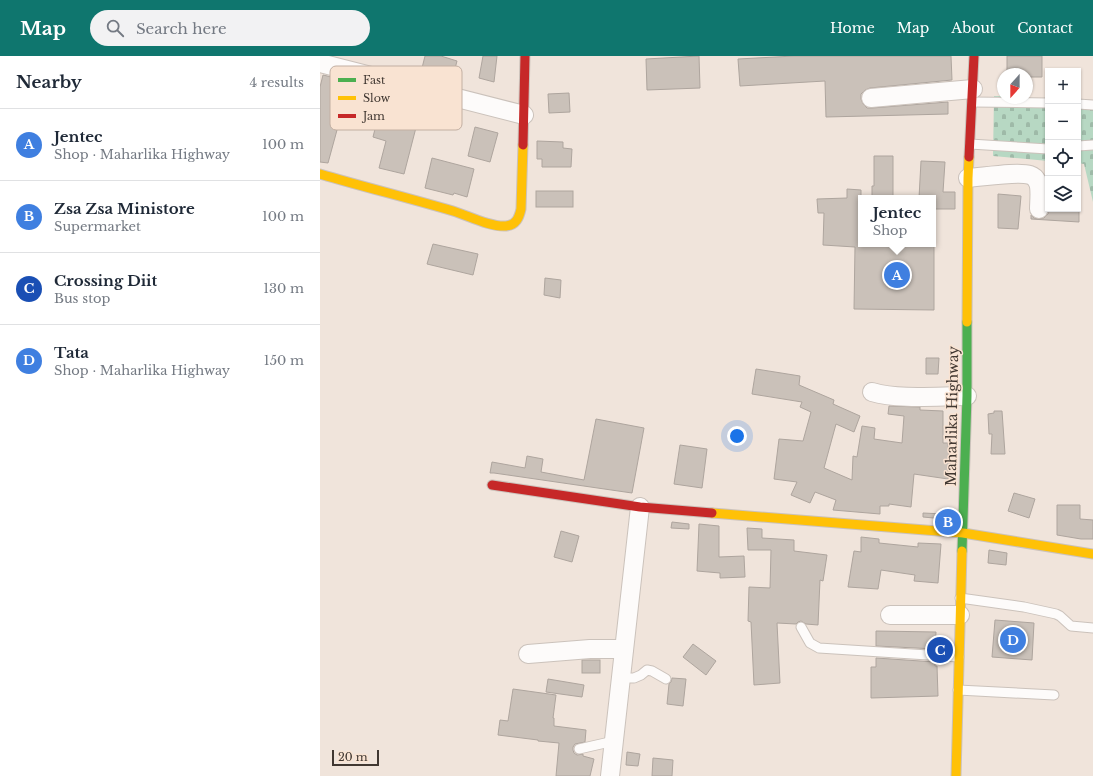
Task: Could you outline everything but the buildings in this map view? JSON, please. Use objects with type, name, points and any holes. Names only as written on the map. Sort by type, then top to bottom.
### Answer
[{"type":"main road","points":[[320,174],[463,214],[497,226],[511,225],[520,218],[522,206],[525,56]]},
{"type":"main road","name":"Maharlika Highway","points":[[956,776],[967,396],[968,178],[974,56]]},
{"type":"main road","points":[[492,485],[640,507],[963,532],[1093,554]]},
{"type":"street","points":[[320,63],[332,66]]},
{"type":"street","points":[[871,98],[973,96]]},
{"type":"street","points":[[462,99],[524,115]]},
{"type":"street","points":[[968,178],[1011,174],[1032,176],[1039,185],[1039,209]]},
{"type":"street","points":[[872,392],[883,395],[905,396],[967,396]]},
{"type":"street","points":[[610,776],[640,507]]},
{"type":"street","points":[[890,616],[960,606]]},
{"type":"street","points":[[528,654],[590,649],[624,649]]},
{"type":"lane","points":[[973,96],[1045,102]]},
{"type":"lane","points":[[1081,104],[1093,105]]},
{"type":"lane","points":[[970,144],[1045,149]]},
{"type":"lane","points":[[1081,146],[1093,145]]},
{"type":"lane","points":[[960,606],[1024,607],[1056,614],[1071,626],[1093,628]]},
{"type":"lane","points":[[801,627],[810,644],[819,648],[959,657]]},
{"type":"lane","points":[[621,678],[634,678],[647,670],[652,671],[666,679]]},
{"type":"lane","points":[[958,690],[1054,695]]},
{"type":"lane","points":[[579,749],[614,741]]},
{"type":"green space","points":[[994,96],[997,96],[997,104],[1033,104],[1033,99],[1045,100],[1045,161],[993,156]]},
{"type":"green space","points":[[1081,102],[1093,103],[1093,202],[1084,164],[1081,164]]},
{"type":"traffic: fast","points":[[962,551],[967,396],[967,322]]},
{"type":"traffic: slow","points":[[320,174],[453,211],[493,225],[506,226],[515,223],[521,209],[523,145]]},
{"type":"traffic: slow","points":[[967,322],[969,157]]},
{"type":"traffic: slow","points":[[712,513],[963,533],[1093,554]]},
{"type":"traffic: slow","points":[[956,776],[962,551]]},
{"type":"traffic: jam","points":[[523,145],[525,56]]},
{"type":"traffic: jam","points":[[969,157],[974,56]]},
{"type":"traffic: jam","points":[[492,485],[640,507],[712,513]]},
{"type":"place","name":"Jentec","points":[[897,275]]},
{"type":"place","name":"Zsa Zsa Ministore","points":[[948,522]]},
{"type":"place","name":"Tata","points":[[1013,640]]},
{"type":"place","name":"Crossing Diit","points":[[940,650]]}]
